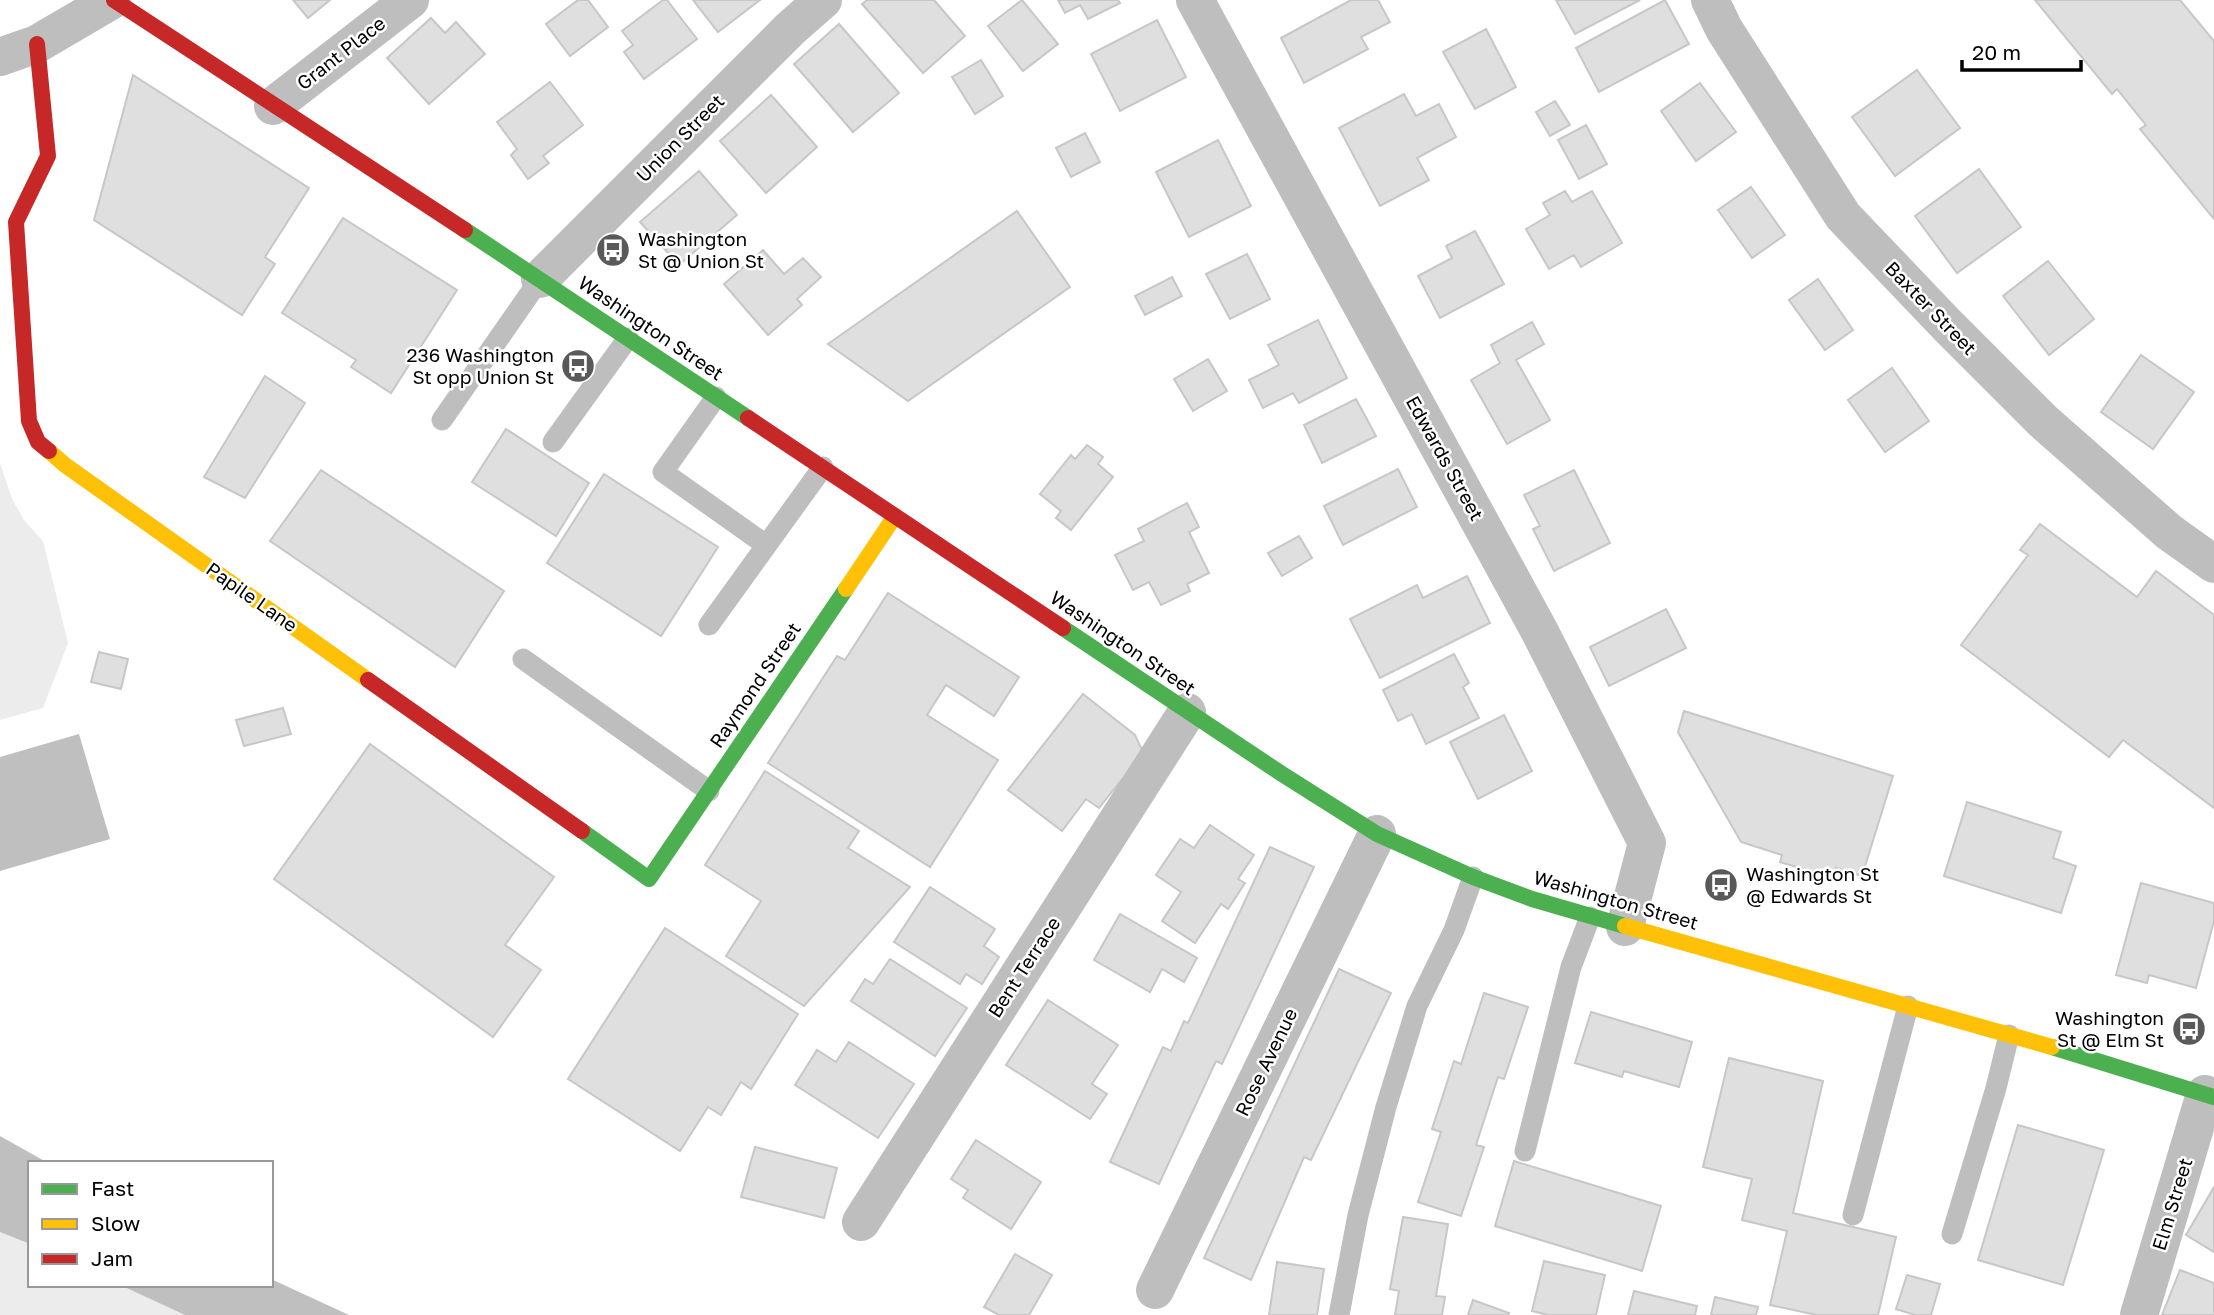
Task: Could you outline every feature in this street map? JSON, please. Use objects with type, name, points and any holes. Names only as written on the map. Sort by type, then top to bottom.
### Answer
[{"type":"main road","name":"Washington Street","points":[[113,0],[540,279],[1187,712],[1377,834],[1474,877],[1532,899],[2121,1067],[2209,1096]]},
{"type":"main road","name":"Papile Lane","points":[[37,44],[48,156],[8,214],[29,421],[38,442],[65,465],[649,878]]},
{"type":"main road","name":"Raymond Street","points":[[649,878],[895,516]]},
{"type":"street","points":[[0,57],[37,44],[113,0]]},
{"type":"street","name":"Grant Place","points":[[273,106],[410,0]]},
{"type":"street","name":"Union Street","points":[[540,279],[790,29],[823,0]]},
{"type":"street","name":"Edwards Street","points":[[1195,0],[1540,632],[1647,843],[1608,922]]},
{"type":"street","name":"Baxter Street","points":[[1710,0],[1724,29],[1843,216],[1947,326],[2043,421],[2169,532],[2214,564]]},
{"type":"street","name":"Bent Terrace","points":[[861,1222],[1187,712]]},
{"type":"street","name":"Rose Avenue","points":[[1155,1290],[1377,834]]},
{"type":"street","name":"Elm Street","points":[[2139,1315],[2209,1096]]},
{"type":"lane","points":[[442,420],[540,279]]},
{"type":"lane","points":[[553,442],[628,338]]},
{"type":"lane","points":[[716,397],[663,472],[766,545]]},
{"type":"lane","points":[[709,625],[823,467]]},
{"type":"lane","points":[[523,659],[709,791]]},
{"type":"lane","points":[[1339,1315],[1359,1214],[1394,1081],[1418,1006],[1454,930],[1474,877]]},
{"type":"lane","points":[[1525,1151],[1571,967],[1608,922]]},
{"type":"lane","points":[[1853,1215],[1908,1006]]},
{"type":"lane","points":[[1952,1234],[2009,1035]]},
{"type":"shaded area","points":[[0,463],[12,499],[24,520],[43,541],[68,643],[43,708],[0,720]]},
{"type":"shaded area","points":[[79,734],[110,839],[0,871],[0,757]]},
{"type":"shaded area","points":[[0,1136],[44,1161],[28,1161],[28,1243],[0,1232]]},
{"type":"shaded area","points":[[0,1232],[28,1243],[28,1287],[124,1287],[185,1315],[0,1315]]},
{"type":"shaded area","points":[[273,1280],[349,1315],[185,1315],[124,1287],[273,1287]]},
{"type":"building","points":[[293,0],[330,0],[308,18]]},
{"type":"building","points":[[578,0],[588,0],[608,27],[570,56],[546,24]]},
{"type":"building","points":[[663,0],[667,0],[697,39],[644,79],[624,52],[633,45],[622,31]]},
{"type":"building","points":[[693,0],[760,0],[718,32]]},
{"type":"building","points":[[867,0],[934,0],[965,36],[923,73],[862,4]]},
{"type":"building","points":[[1022,0],[1058,44],[1023,71],[988,26]]},
{"type":"building","points":[[1058,0],[1118,0],[1120,3],[1088,19],[1080,5],[1065,13]]},
{"type":"building","points":[[1351,0],[1378,0],[1390,22],[1361,37],[1368,49],[1304,83],[1281,38]]},
{"type":"building","points":[[1556,0],[1640,0],[1575,34]]},
{"type":"building","points":[[1665,0],[1689,44],[1599,92],[1576,48]]},
{"type":"building","points":[[2035,0],[2180,0],[2214,41],[2214,219],[2140,129],[2146,125],[2117,89],[2112,94]]},
{"type":"building","points":[[431,18],[445,33],[456,22],[485,54],[429,104],[387,58]]},
{"type":"building","points":[[1157,20],[1186,77],[1120,111],[1091,54]]},
{"type":"building","points":[[839,24],[899,93],[853,132],[794,64]]},
{"type":"building","points":[[1486,29],[1516,87],[1475,109],[1443,52]]},
{"type":"building","points":[[981,60],[1003,96],[975,114],[952,77]]},
{"type":"building","points":[[1917,70],[1960,128],[1895,176],[1852,117]]},
{"type":"building","points":[[133,75],[309,188],[265,257],[275,264],[242,315],[94,220]]},
{"type":"building","points":[[550,82],[583,125],[543,156],[549,163],[528,179],[511,155],[517,149],[497,122]]},
{"type":"building","points":[[1700,83],[1736,132],[1696,161],[1661,111]]},
{"type":"building","points":[[1404,94],[1416,116],[1439,104],[1456,137],[1417,158],[1429,180],[1380,206],[1339,128]]},
{"type":"building","points":[[771,95],[817,147],[766,193],[720,141]]},
{"type":"building","points":[[1555,101],[1570,125],[1550,136],[1536,112]]},
{"type":"building","points":[[1586,125],[1607,164],[1579,179],[1558,140]]},
{"type":"building","points":[[1085,133],[1100,162],[1071,177],[1056,148]]},
{"type":"building","points":[[1218,140],[1251,206],[1189,237],[1156,172]]},
{"type":"building","points":[[1979,169],[2021,227],[1957,273],[1915,216]]},
{"type":"building","points":[[699,171],[737,215],[679,265],[640,222]]},
{"type":"building","points":[[1751,187],[1785,235],[1752,258],[1718,210]]},
{"type":"building","points":[[1565,191],[1572,202],[1592,191],[1622,243],[1581,267],[1574,255],[1549,269],[1526,229],[1550,215],[1543,203]]},
{"type":"building","points":[[1017,211],[1070,287],[908,401],[828,344]]},
{"type":"building","points":[[343,218],[457,290],[391,393],[351,367],[356,360],[282,313]]},
{"type":"building","points":[[1475,231],[1504,284],[1440,318],[1418,276],[1452,258],[1446,246]]},
{"type":"building","points":[[763,250],[784,274],[803,258],[821,277],[797,299],[802,305],[768,335],[724,284]]},
{"type":"building","points":[[1247,254],[1270,299],[1230,319],[1206,274]]},
{"type":"building","points":[[2048,261],[2094,319],[2049,355],[2003,296]]},
{"type":"building","points":[[1172,277],[1182,296],[1145,315],[1135,296]]},
{"type":"building","points":[[1818,279],[1853,330],[1825,350],[1789,300]]},
{"type":"building","points":[[1318,320],[1347,378],[1299,403],[1293,393],[1263,408],[1249,380],[1279,365],[1268,345]]},
{"type":"building","points":[[1532,322],[1544,344],[1516,360],[1550,420],[1507,444],[1471,380],[1500,363],[1491,345]]},
{"type":"building","points":[[2141,355],[2194,392],[2153,449],[2101,412]]},
{"type":"building","points":[[1208,359],[1227,391],[1193,411],[1174,379]]},
{"type":"building","points":[[1892,368],[1929,421],[1885,452],[1848,400]]},
{"type":"building","points":[[265,376],[305,403],[245,498],[204,477]]},
{"type":"building","points":[[1356,399],[1376,436],[1322,463],[1304,425]]},
{"type":"building","points":[[506,429],[589,483],[556,536],[472,482]]},
{"type":"building","points":[[1087,445],[1103,457],[1098,464],[1113,477],[1071,530],[1056,518],[1061,511],[1040,494],[1071,455],[1075,459]]},
{"type":"building","points":[[1398,469],[1417,507],[1343,545],[1324,506]]},
{"type":"building","points":[[321,470],[504,591],[455,667],[270,541]]},
{"type":"building","points":[[1574,470],[1610,543],[1554,571],[1533,529],[1540,526],[1524,495]]},
{"type":"building","points":[[604,474],[718,547],[661,636],[547,563]]},
{"type":"building","points":[[1187,503],[1199,527],[1189,532],[1209,573],[1187,584],[1190,591],[1161,605],[1149,582],[1133,590],[1115,555],[1144,541],[1138,529]]},
{"type":"building","points":[[2040,524],[2137,597],[2156,571],[2214,615],[2214,808],[2123,740],[2109,757],[1961,645],[2028,555],[2020,550]]},
{"type":"building","points":[[1299,536],[1312,558],[1282,576],[1268,553]]},
{"type":"building","points":[[1467,576],[1490,623],[1380,678],[1350,619],[1417,585],[1423,598]]},
{"type":"building","points":[[888,593],[1019,677],[994,716],[946,685],[927,715],[998,760],[930,867],[768,763],[837,656],[845,660]]},
{"type":"building","points":[[1666,609],[1686,648],[1609,686],[1590,647]]},
{"type":"building","points":[[99,652],[128,659],[121,689],[91,682]]},
{"type":"building","points":[[1454,654],[1469,683],[1463,687],[1479,718],[1426,744],[1412,714],[1398,721],[1383,690]]},
{"type":"building","points":[[1083,694],[1135,735],[1142,750],[1139,758],[1099,808],[1086,799],[1062,831],[1008,790]]},
{"type":"building","points":[[283,708],[291,734],[244,746],[236,720]]},
{"type":"building","points":[[1684,711],[1893,776],[1862,876],[1836,868],[1833,878],[1780,862],[1782,855],[1741,842],[1678,732]]},
{"type":"building","points":[[1504,715],[1532,771],[1478,799],[1450,742]]},
{"type":"building","points":[[370,744],[554,877],[505,945],[541,970],[493,1037],[274,879]]},
{"type":"building","points":[[765,771],[859,831],[848,848],[910,887],[804,1006],[726,956],[761,901],[705,865]]},
{"type":"building","points":[[1967,802],[2061,832],[2053,858],[2076,866],[2061,913],[1944,876]]},
{"type":"building","points":[[1210,825],[1254,855],[1238,879],[1245,883],[1228,909],[1221,904],[1195,943],[1162,921],[1181,892],[1156,875],[1180,839],[1194,848]]},
{"type":"building","points":[[1270,847],[1314,867],[1222,1064],[1216,1061],[1159,1184],[1110,1162],[1163,1047],[1171,1051],[1184,1021],[1188,1023]]},
{"type":"building","points":[[2141,883],[2214,903],[2214,921],[2196,988],[2149,975],[2147,983],[2116,975]]},
{"type":"building","points":[[930,887],[995,929],[984,946],[999,957],[982,984],[966,974],[960,984],[894,942]]},
{"type":"building","points":[[1120,914],[1197,958],[1184,982],[1162,969],[1150,992],[1094,960]]},
{"type":"building","points":[[665,928],[798,1014],[751,1089],[741,1082],[721,1115],[708,1107],[680,1151],[568,1079]]},
{"type":"building","points":[[890,959],[967,1008],[935,1056],[851,1001],[865,979],[873,984]]},
{"type":"building","points":[[1339,969],[1391,993],[1311,1160],[1304,1157],[1251,1280],[1204,1258]]},
{"type":"building","points":[[1484,993],[1528,1007],[1504,1079],[1498,1077],[1476,1145],[1484,1147],[1461,1216],[1418,1202],[1441,1132],[1432,1129],[1454,1061],[1461,1064]]},
{"type":"building","points":[[1048,1000],[1118,1045],[1092,1084],[1107,1094],[1090,1119],[1006,1065]]},
{"type":"building","points":[[1591,1012],[1692,1042],[1679,1087],[1624,1071],[1622,1077],[1575,1063]]},
{"type":"building","points":[[849,1042],[914,1084],[878,1138],[795,1085],[817,1050],[836,1062]]},
{"type":"building","points":[[1729,1058],[1823,1081],[1793,1213],[1896,1237],[1878,1315],[1817,1315],[1770,1305],[1787,1231],[1742,1220],[1752,1179],[1703,1167]]},
{"type":"building","points":[[2018,1125],[2104,1150],[2063,1285],[1978,1260]]},
{"type":"building","points":[[976,1140],[1041,1182],[1011,1229],[963,1198],[968,1190],[951,1179]]},
{"type":"building","points":[[755,1147],[837,1168],[824,1218],[741,1197]]},
{"type":"building","points":[[1514,1161],[1661,1206],[1642,1271],[1495,1226]]},
{"type":"building","points":[[2214,1187],[2214,1252],[2186,1235]]},
{"type":"building","points":[[1403,1217],[1448,1224],[1436,1296],[1445,1297],[1442,1315],[1395,1315],[1399,1291],[1390,1289]]},
{"type":"building","points":[[1015,1254],[1052,1275],[1029,1315],[999,1315],[984,1307]]},
{"type":"building","points":[[1544,1261],[1605,1275],[1596,1315],[1548,1315],[1532,1311]]},
{"type":"building","points":[[1277,1262],[1324,1269],[1317,1315],[1269,1315]]},
{"type":"building","points":[[2180,1270],[2214,1283],[2214,1315],[2162,1315]]},
{"type":"building","points":[[1907,1275],[1940,1284],[1931,1315],[1915,1315],[1896,1309]]},
{"type":"building","points":[[1634,1291],[1697,1306],[1695,1315],[1628,1315]]},
{"type":"building","points":[[1715,1297],[1758,1307],[1756,1315],[1711,1315]]},
{"type":"building","points":[[1473,1300],[1509,1313],[1468,1315]]},
{"type":"traffic: fast","points":[[465,230],[748,418]]},
{"type":"traffic: fast","points":[[582,831],[649,879],[846,589]]},
{"type":"traffic: fast","points":[[1063,628],[1377,834],[1473,877],[1532,899],[1625,926]]},
{"type":"traffic: fast","points":[[2052,1047],[2214,1097]]},
{"type":"traffic: slow","points":[[49,451],[368,680]]},
{"type":"traffic: slow","points":[[846,589],[895,516]]},
{"type":"traffic: slow","points":[[1625,926],[2052,1047]]},
{"type":"traffic: jam","points":[[114,0],[465,230]]},
{"type":"traffic: jam","points":[[37,44],[48,156],[16,222],[29,421],[38,442],[49,451]]},
{"type":"traffic: jam","points":[[748,418],[1063,628]]},
{"type":"traffic: jam","points":[[368,680],[582,831]]},
{"type":"place","name":"Washington St @ Union St","points":[[613,250]]},
{"type":"place","name":"236 Washington St opp Union St","points":[[578,366]]},
{"type":"place","name":"Washington St @ Edwards St","points":[[1721,885]]},
{"type":"place","name":"Washington St @ Elm St","points":[[2189,1029]]}]
